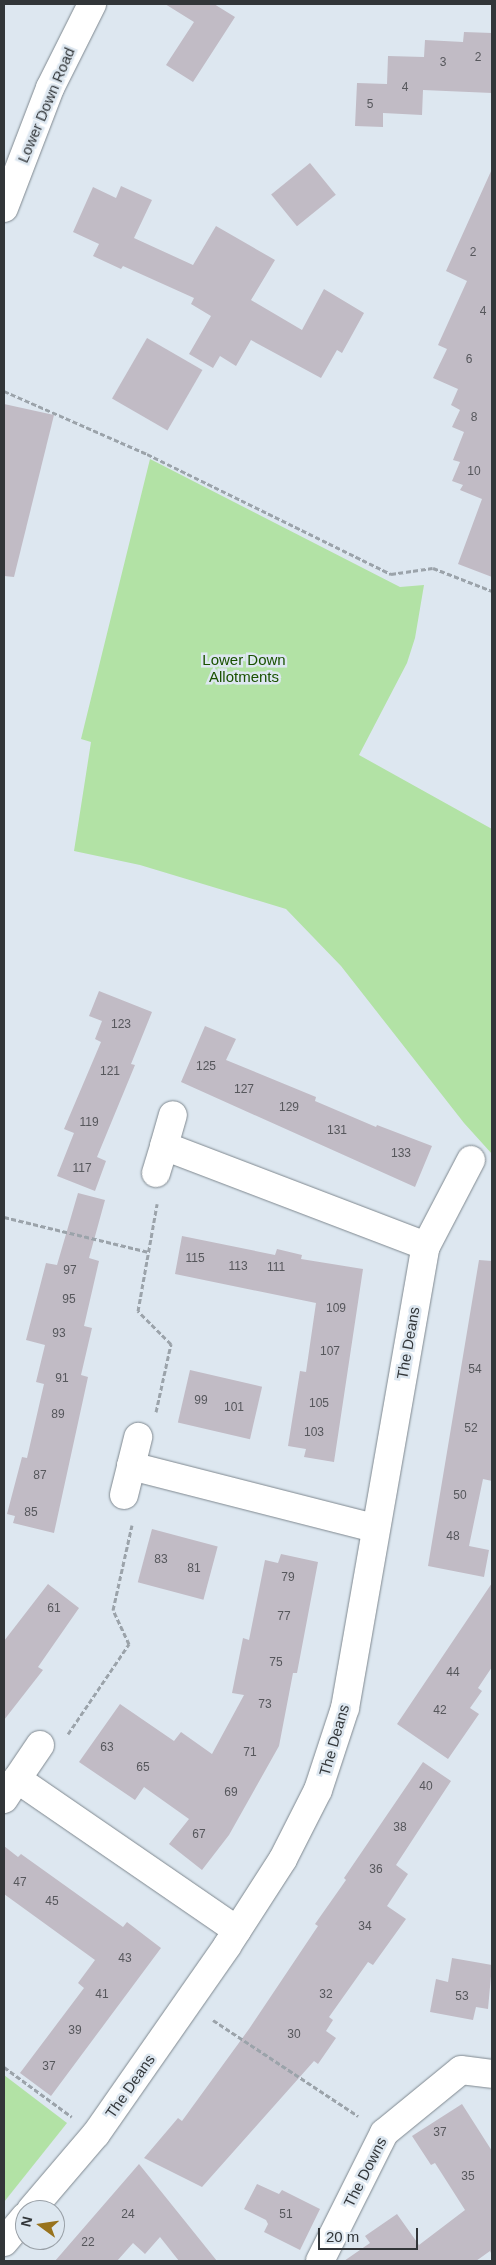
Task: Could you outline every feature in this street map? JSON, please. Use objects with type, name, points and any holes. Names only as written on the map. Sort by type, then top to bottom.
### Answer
[{"type":"street","name":"Lower Down Road","points":[[4,208],[50,88],[92,4]]},
{"type":"street","points":[[156,1173],[172,1114]]},
{"type":"street","points":[[164,1146],[426,1246]]},
{"type":"street","name":"The Deans","points":[[40,2200],[96,2134],[237,1930],[294,1840],[333,1754],[350,1680],[375,1528],[426,1246],[472,1160]]},
{"type":"street","points":[[124,1495],[138,1437]]},
{"type":"street","points":[[131,1466],[375,1528]]},
{"type":"street","points":[[40,1745],[10,1789],[237,1930]]},
{"type":"street","name":"The Downs","points":[[320,2261],[384,2133],[459,2070],[483,2068]]},
{"type":"street","points":[[4,2242],[15,2229]]},
{"type":"path","points":[[4,391],[147,454],[391,574],[434,568],[492,590]]},
{"type":"path","points":[[138,1437],[149,1440],[170,1344],[138,1311],[162,1181],[156,1173]]},
{"type":"path","points":[[4,1216],[148,1252]]},
{"type":"path","points":[[40,1745],[52,1758],[129,1644],[113,1610],[138,1499],[124,1495]]},
{"type":"path","points":[[188,2003],[384,2133]]},
{"type":"path","points":[[4,2067],[96,2134]]},
{"type":"green space","name":"Lower Down Allotments","points":[[150,459],[400,587],[424,585],[415,638],[407,663],[359,755],[492,829],[492,1154],[464,1123],[341,966],[286,909],[140,865],[74,851],[91,742],[81,739]]},
{"type":"green space","points":[[4,2075],[67,2123],[4,2202]]},
{"type":"building","points":[[165,4],[214,4],[235,17],[193,82],[166,65],[194,22]]},
{"type":"building","points":[[464,32],[492,33],[492,93],[423,90],[422,115],[383,113],[383,127],[355,126],[357,83],[387,84],[388,56],[424,57],[425,40],[463,42]]},
{"type":"building","points":[[310,163],[336,195],[297,226],[271,194]]},
{"type":"building","points":[[492,169],[492,577],[458,564],[482,499],[460,490],[463,485],[452,481],[460,462],[453,460],[464,432],[452,427],[460,410],[451,405],[458,389],[433,378],[447,349],[438,345],[467,281],[446,271]]},
{"type":"building","points":[[121,186],[152,200],[134,238],[193,265],[216,226],[275,260],[251,300],[302,330],[324,289],[364,313],[342,353],[337,350],[321,378],[251,340],[236,366],[220,356],[213,368],[189,354],[211,316],[191,304],[194,298],[123,266],[121,269],[93,256],[99,244],[73,232],[93,187],[116,198]]},
{"type":"building","points":[[147,338],[202,370],[167,431],[112,399]]},
{"type":"building","points":[[4,404],[54,415],[14,577],[4,576]]},
{"type":"building","points":[[99,991],[152,1012],[131,1064],[135,1065],[97,1157],[106,1161],[95,1191],[57,1176],[74,1133],[64,1129],[101,1042],[95,1039],[102,1021],[89,1016]]},
{"type":"building","points":[[205,1026],[236,1039],[226,1060],[316,1097],[315,1101],[376,1127],[377,1125],[432,1146],[415,1187],[181,1082]]},
{"type":"building","points":[[78,1193],[105,1200],[89,1258],[99,1261],[84,1326],[92,1328],[81,1375],[88,1377],[54,1533],[13,1523],[15,1516],[7,1514],[22,1457],[27,1458],[44,1384],[36,1382],[45,1345],[26,1340],[46,1263],[57,1265]]},
{"type":"building","points":[[182,1236],[275,1255],[277,1249],[302,1255],[301,1259],[363,1269],[334,1462],[304,1457],[306,1449],[288,1446],[300,1371],[306,1372],[316,1303],[175,1274]]},
{"type":"building","points":[[479,1260],[492,1261],[492,1481],[483,1479],[469,1546],[489,1550],[484,1577],[428,1566]]},
{"type":"building","points":[[190,1370],[262,1387],[250,1439],[178,1423]]},
{"type":"building","points":[[152,1529],[218,1547],[203,1600],[138,1582]]},
{"type":"building","points":[[281,1554],[318,1562],[297,1673],[293,1673],[279,1746],[229,1835],[202,1870],[169,1844],[189,1819],[144,1787],[135,1800],[79,1762],[120,1704],[174,1741],[181,1732],[212,1754],[244,1695],[232,1693],[243,1638],[249,1640],[265,1560],[278,1563]]},
{"type":"building","points":[[492,1583],[492,1667],[478,1688],[482,1691],[470,1708],[479,1714],[448,1759],[397,1724]]},
{"type":"building","points":[[48,1584],[79,1608],[38,1667],[43,1670],[4,1720],[4,1641]]},
{"type":"building","points":[[423,1762],[451,1781],[396,1865],[408,1874],[387,1906],[406,1919],[373,1965],[368,1962],[329,2017],[333,2020],[326,2031],[336,2038],[318,2064],[314,2061],[202,2187],[144,2158],[178,2118],[182,2121],[249,2029],[318,1926],[315,1924],[346,1880],[344,1878]]},
{"type":"building","points":[[4,1846],[18,1857],[21,1854],[123,1927],[127,1922],[161,1948],[51,2096],[20,2073],[84,1988],[78,1983],[95,1960],[4,1894]]},
{"type":"building","points":[[452,1958],[492,1965],[488,2009],[476,2007],[473,2020],[430,2012],[436,1979],[448,1982]]},
{"type":"building","points":[[462,2104],[492,2151],[492,2255],[490,2251],[476,2261],[344,2261],[370,2243],[365,2236],[397,2214],[419,2245],[465,2210],[435,2163],[431,2165],[412,2136]]},
{"type":"building","points":[[139,2164],[217,2261],[179,2261],[160,2237],[145,2254],[133,2243],[117,2261],[55,2261]]},
{"type":"building","points":[[257,2184],[279,2194],[282,2190],[320,2209],[300,2250],[264,2232],[268,2224],[266,2220],[244,2209]]}]
